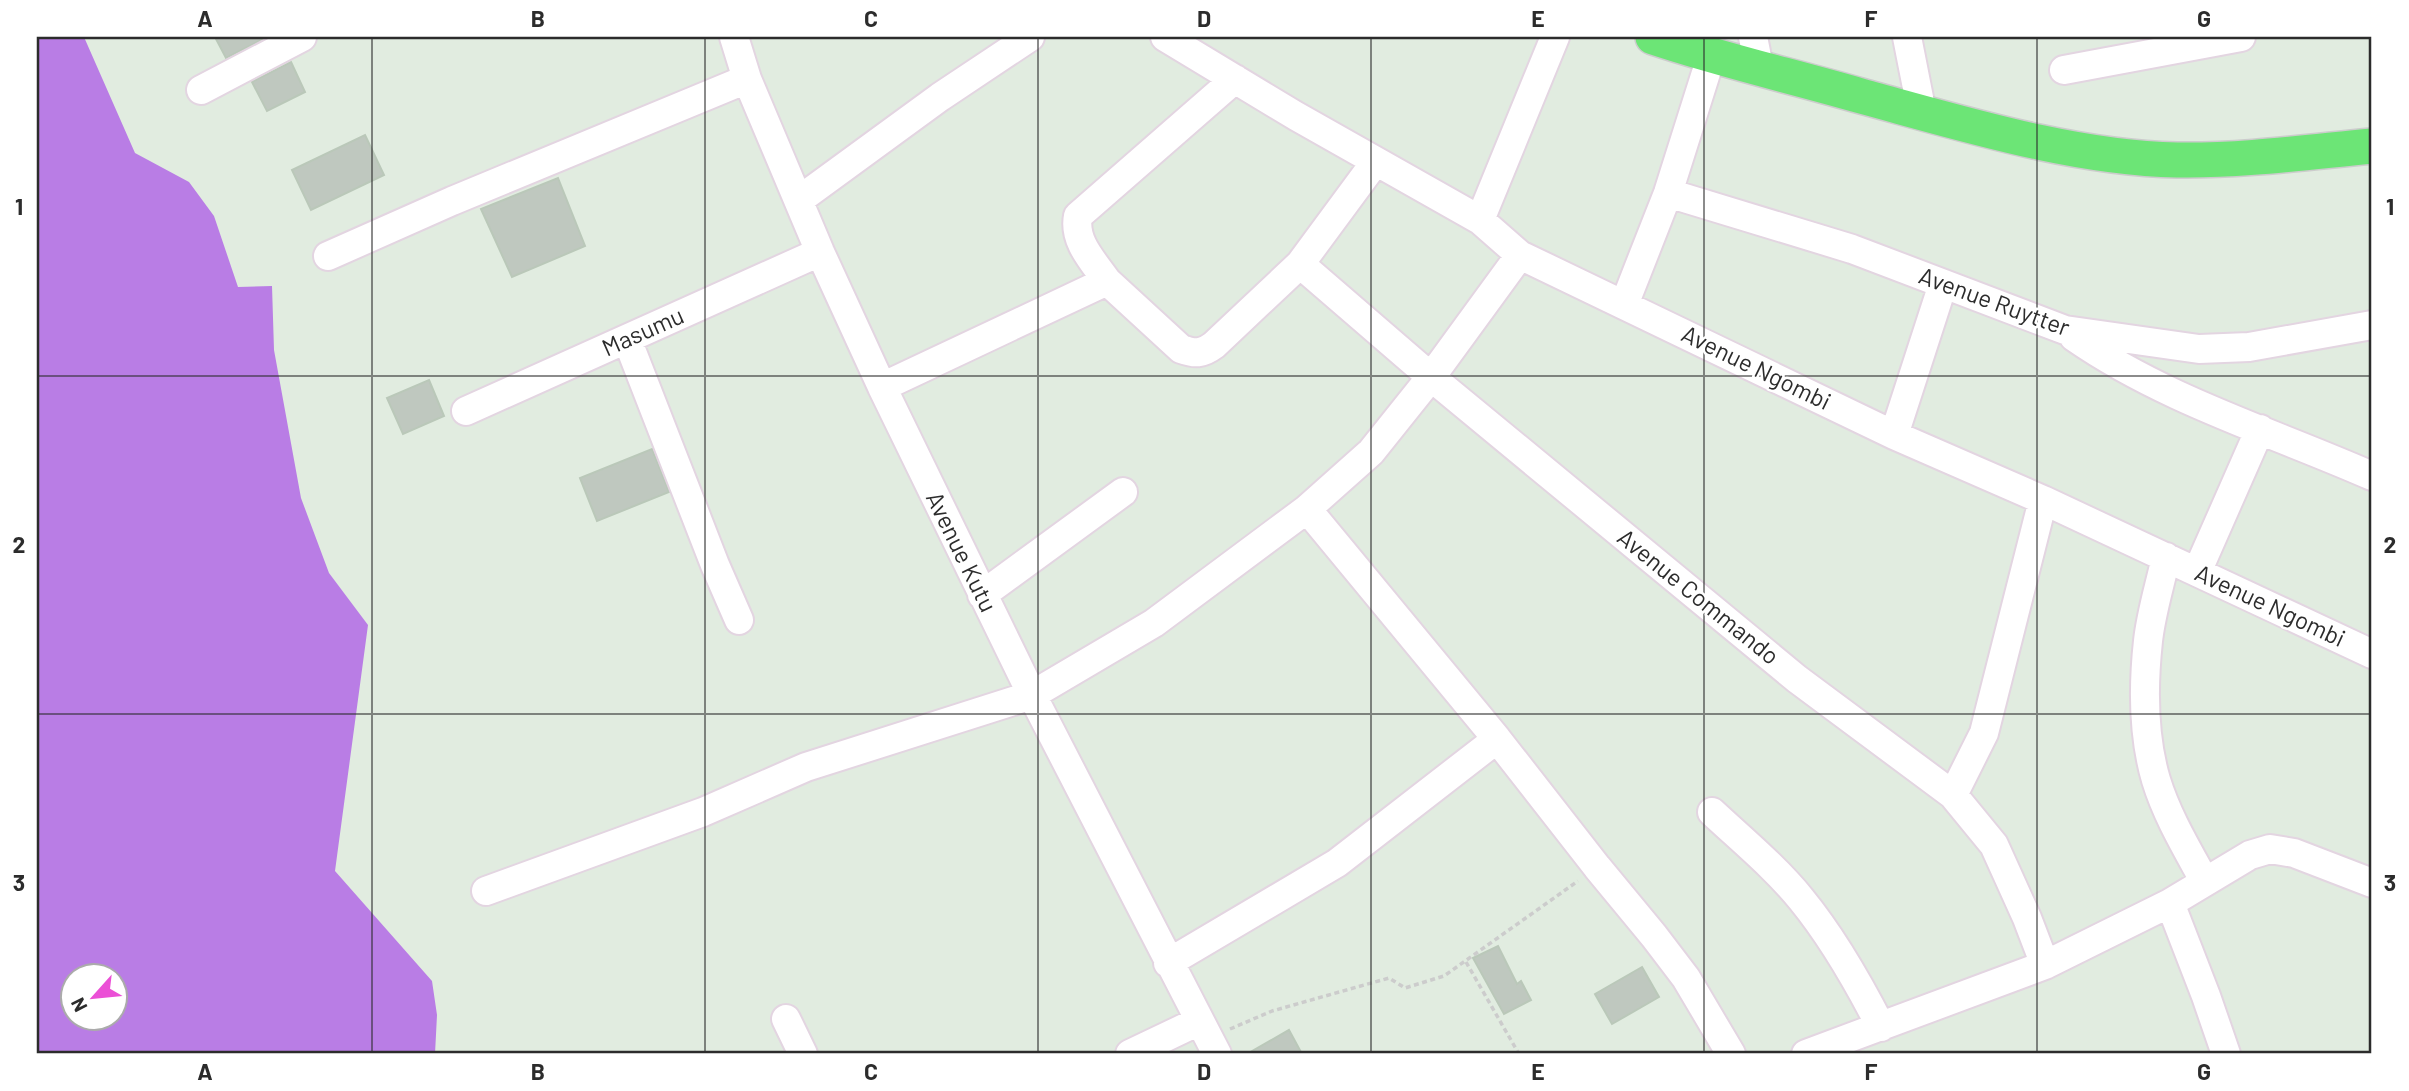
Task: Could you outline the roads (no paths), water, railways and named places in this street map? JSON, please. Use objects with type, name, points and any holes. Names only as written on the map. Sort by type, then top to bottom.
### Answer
[{"type":"main road","points":[[1653,37],[1712,57],[1756,52],[1922,113],[2092,152],[2176,160],[2372,146]]},
{"type":"street","points":[[201,90],[302,37]]},
{"type":"street","name":"Avenue Kutu","points":[[734,37],[747,79],[820,253],[882,387],[982,596],[1208,1038]]},
{"type":"street","points":[[799,200],[940,97],[1030,37]]},
{"type":"street","name":"Avenue Ngombi","points":[[1165,37],[1480,220],[1520,256],[1894,435],[2043,500],[2372,654]]},
{"type":"street","points":[[1480,220],[1555,37]]},
{"type":"street","points":[[1907,37],[1922,113]]},
{"type":"street","points":[[2064,70],[2241,37]]},
{"type":"street","points":[[1624,305],[1668,193],[1712,57]]},
{"type":"street","points":[[328,257],[476,191],[747,79]]},
{"type":"street","points":[[1235,79],[1078,216],[1076,227],[1081,243],[1107,281],[1181,349],[1194,353],[1204,352],[1214,345],[1300,264],[1376,161]]},
{"type":"street","name":"Avenue Ruytter","points":[[1668,193],[1852,249],[2065,330],[2199,349],[2249,347],[2372,325]]},
{"type":"street","name":"Masumu","points":[[466,411],[820,253]]},
{"type":"street","points":[[486,891],[703,812],[806,767],[1032,695],[1154,623],[1307,509],[1371,452],[1431,377],[1520,256]]},
{"type":"street","name":"Avenue Commando","points":[[1300,264],[1431,377],[1797,679],[1953,795],[1994,845],[2045,965]]},
{"type":"street","points":[[882,387],[1107,281]]},
{"type":"street","points":[[1894,435],[1943,284]]},
{"type":"street","points":[[2065,330],[2122,367],[2171,392],[2372,476]]},
{"type":"street","points":[[627,339],[739,620]]},
{"type":"street","points":[[2197,572],[2260,429]]},
{"type":"street","points":[[2326,456],[2372,457]]},
{"type":"street","points":[[982,596],[1123,492]]},
{"type":"street","points":[[1953,795],[1984,733],[2043,500]]},
{"type":"street","points":[[1307,509],[1497,739],[1686,978],[1731,1054]]},
{"type":"street","points":[[2166,557],[2148,640],[2148,747],[2156,781],[2172,821],[2205,882]]},
{"type":"street","points":[[1168,963],[1337,863],[1497,739]]},
{"type":"street","points":[[1712,812],[1771,866],[1801,898],[1837,949],[1881,1027]]},
{"type":"street","points":[[1806,1054],[2045,965],[2170,903],[2250,855],[2270,849],[2303,856],[2372,883]]},
{"type":"street","points":[[2170,903],[2226,1054]]},
{"type":"street","points":[[786,1019],[803,1054]]},
{"type":"street","points":[[1130,1054],[1208,1038]]}]
